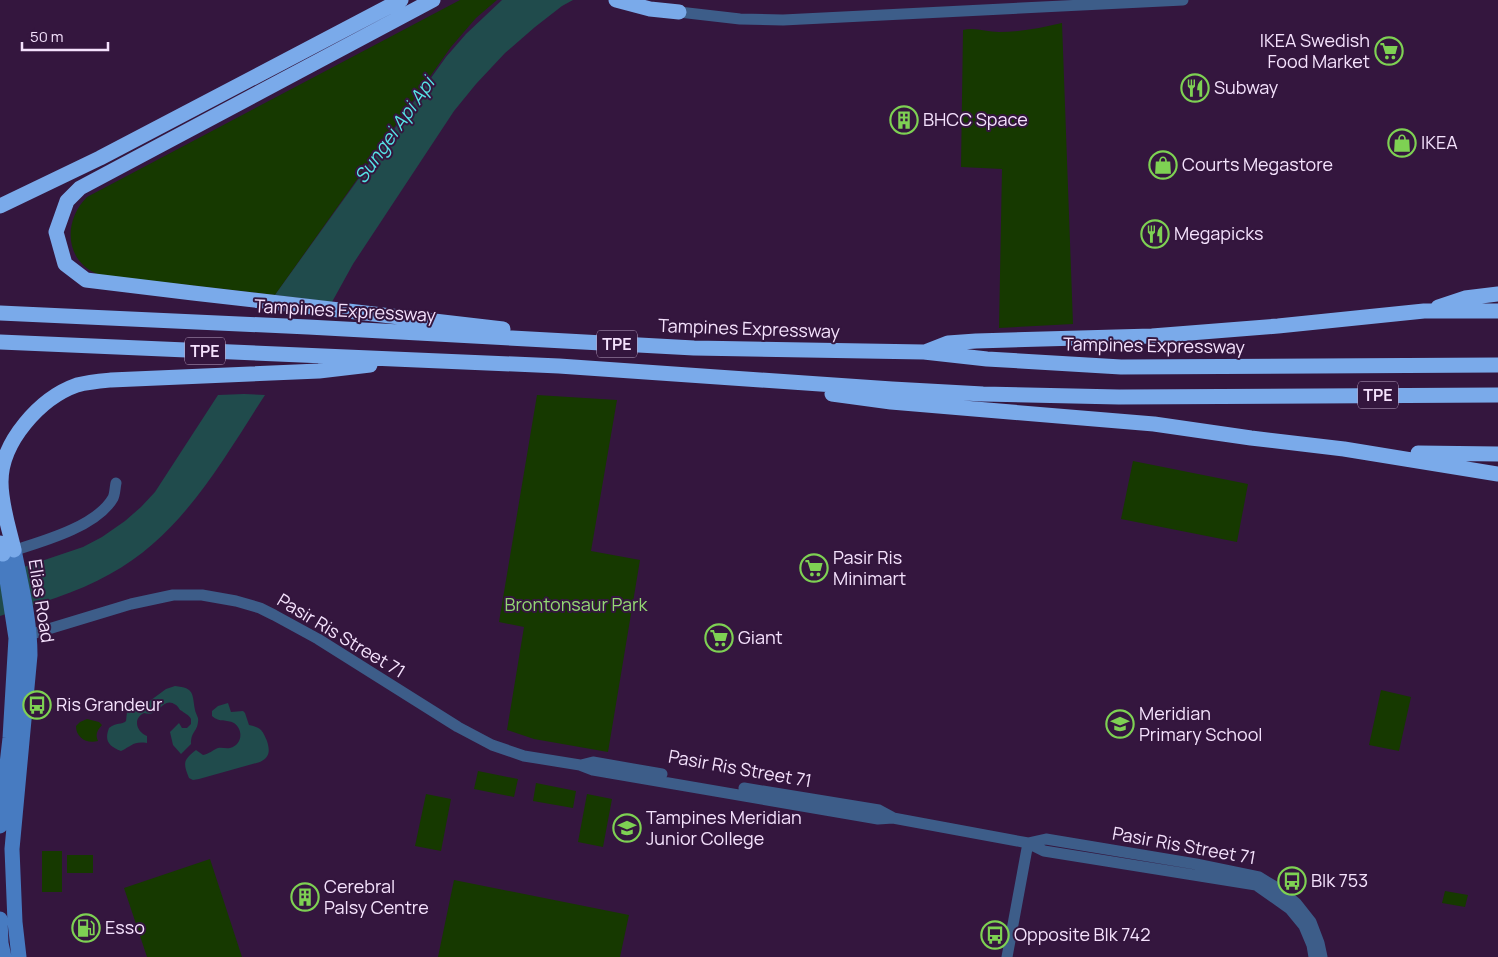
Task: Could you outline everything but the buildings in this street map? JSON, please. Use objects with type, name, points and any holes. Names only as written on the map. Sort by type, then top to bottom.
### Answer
[{"type":"highway","points":[[0,206],[100,158],[401,0]]},
{"type":"highway","points":[[433,0],[80,188],[67,201],[56,232],[65,264],[86,280],[632,344]]},
{"type":"highway","points":[[616,0],[679,12]]},
{"type":"highway","points":[[1424,311],[1465,298],[1498,294]]},
{"type":"highway","points":[[924,352],[941,345],[956,342],[1152,336],[1278,326],[1424,311],[1498,311]]},
{"type":"highway","name":"Tampines Expressway","points":[[0,313],[308,327],[694,348],[924,352],[987,359],[1121,367],[1498,365]]},
{"type":"highway","name":"TPE","points":[[0,342],[559,366],[992,394],[1119,397],[1498,395]]},
{"type":"highway","points":[[4,550],[4,503],[1,482],[4,458],[22,428],[36,410],[58,395],[78,385],[112,380],[318,371],[409,360]]},
{"type":"highway","points":[[693,376],[891,402],[1154,424],[1344,449],[1498,474]]},
{"type":"highway","points":[[1344,449],[1446,454],[1498,454]]},
{"type":"main road","name":"Elias Road","points":[[4,550],[13,570],[22,629],[30,655],[12,849],[15,922],[19,957]]},
{"type":"main road","name":"Elias Road","points":[[0,826],[22,629]]},
{"type":"main road","points":[[0,919],[1,943],[4,957]]},
{"type":"street","points":[[644,0],[679,12],[740,19],[783,20],[1183,0]]},
{"type":"street","points":[[4,550],[54,538],[72,530],[95,516],[106,506],[113,497],[116,483]]},
{"type":"street","name":"Pasir Ris Street 71","points":[[22,629],[173,595],[202,595],[260,608],[303,631],[458,727],[492,745],[524,756],[580,765],[593,770],[878,819],[893,818],[1028,843],[1044,850],[1256,885],[1290,908],[1304,926],[1312,945],[1314,957]]},
{"type":"street","name":"Pasir Ris Street 71","points":[[1028,843],[1046,839],[1196,864],[1259,877],[1296,903],[1311,922],[1322,957]]},
{"type":"street","points":[[1007,957],[1028,843]]},
{"type":"green space","points":[[460,0],[497,0],[476,18],[451,47],[275,295],[100,275],[88,269],[80,261],[74,252],[71,230],[79,207],[87,197]]},
{"type":"green space","points":[[1062,23],[1073,324],[999,328],[1002,169],[961,167],[963,30],[1015,31]]},
{"type":"green space","name":"Brontonsaur Park","points":[[537,395],[617,400],[591,551],[640,560],[608,752],[534,739],[507,730],[524,627],[499,622]]},
{"type":"green space","points":[[1133,461],[1248,484],[1237,542],[1121,519]]},
{"type":"green space","points":[[1381,690],[1411,697],[1399,751],[1369,745]]},
{"type":"green space","points":[[87,719],[99,722],[102,725],[97,733],[98,741],[86,741],[80,737],[76,730],[76,726],[80,722]]},
{"type":"green space","points":[[478,771],[518,779],[514,797],[474,789]]},
{"type":"green space","points":[[536,783],[576,791],[573,808],[533,801]]},
{"type":"green space","points":[[426,794],[451,799],[441,851],[415,846]]},
{"type":"green space","points":[[587,794],[612,799],[603,847],[578,842]]},
{"type":"green space","points":[[42,851],[62,851],[62,892],[42,892]]},
{"type":"green space","points":[[67,855],[93,855],[93,873],[67,873]]},
{"type":"green space","points":[[210,859],[242,957],[147,957],[124,888]]},
{"type":"green space","points":[[454,880],[629,915],[620,957],[438,957]]},
{"type":"green space","points":[[1445,891],[1468,895],[1465,907],[1442,903]]},
{"type":"water","name":"Sungei Api Api","points":[[502,0],[573,0],[535,27],[505,53],[454,111],[353,264],[332,302],[275,295],[446,57],[466,34]]},
{"type":"water","points":[[218,395],[265,395],[198,495],[159,539],[136,558],[97,581],[56,598],[0,616],[0,575],[83,547],[125,521],[155,492]]},
{"type":"water","points":[[175,686],[189,690],[193,696],[198,719],[191,744],[181,754],[173,745],[170,732],[179,723],[182,728],[187,728],[191,724],[191,719],[171,703],[164,704],[149,714],[144,713],[138,719],[138,729],[147,736],[147,743],[136,743],[121,751],[111,745],[107,740],[109,728],[126,721],[129,707],[143,706],[166,689]]},
{"type":"water","points":[[228,703],[231,712],[243,711],[249,725],[257,727],[262,731],[268,745],[269,751],[267,756],[260,762],[193,780],[189,778],[185,765],[186,759],[192,753],[196,750],[203,755],[207,754],[218,748],[230,748],[239,741],[239,729],[234,723],[212,716],[212,711],[218,706]]},
{"type":"place","name":"IKEA Swedish Food Market","points":[[1389,51]]},
{"type":"place","name":"Subway","points":[[1195,88]]},
{"type":"place","name":"BHCC Space","points":[[904,120]]},
{"type":"place","name":"IKEA","points":[[1402,143]]},
{"type":"place","name":"Courts Megastore","points":[[1163,165]]},
{"type":"place","name":"Megapicks","points":[[1155,234]]},
{"type":"place","name":"Pasir Ris Minimart","points":[[814,568]]},
{"type":"place","name":"Giant","points":[[719,638]]},
{"type":"place","name":"Ris Grandeur","points":[[37,705]]},
{"type":"place","name":"Meridian Primary School","points":[[1120,724]]},
{"type":"place","name":"Tampines Meridian Junior College","points":[[627,828]]},
{"type":"place","name":"Blk 753","points":[[1292,881]]},
{"type":"place","name":"Cerebral Palsy Centre","points":[[305,897]]},
{"type":"place","name":"Esso","points":[[86,928]]},
{"type":"place","name":"Opposite Blk 742","points":[[995,935]]}]
